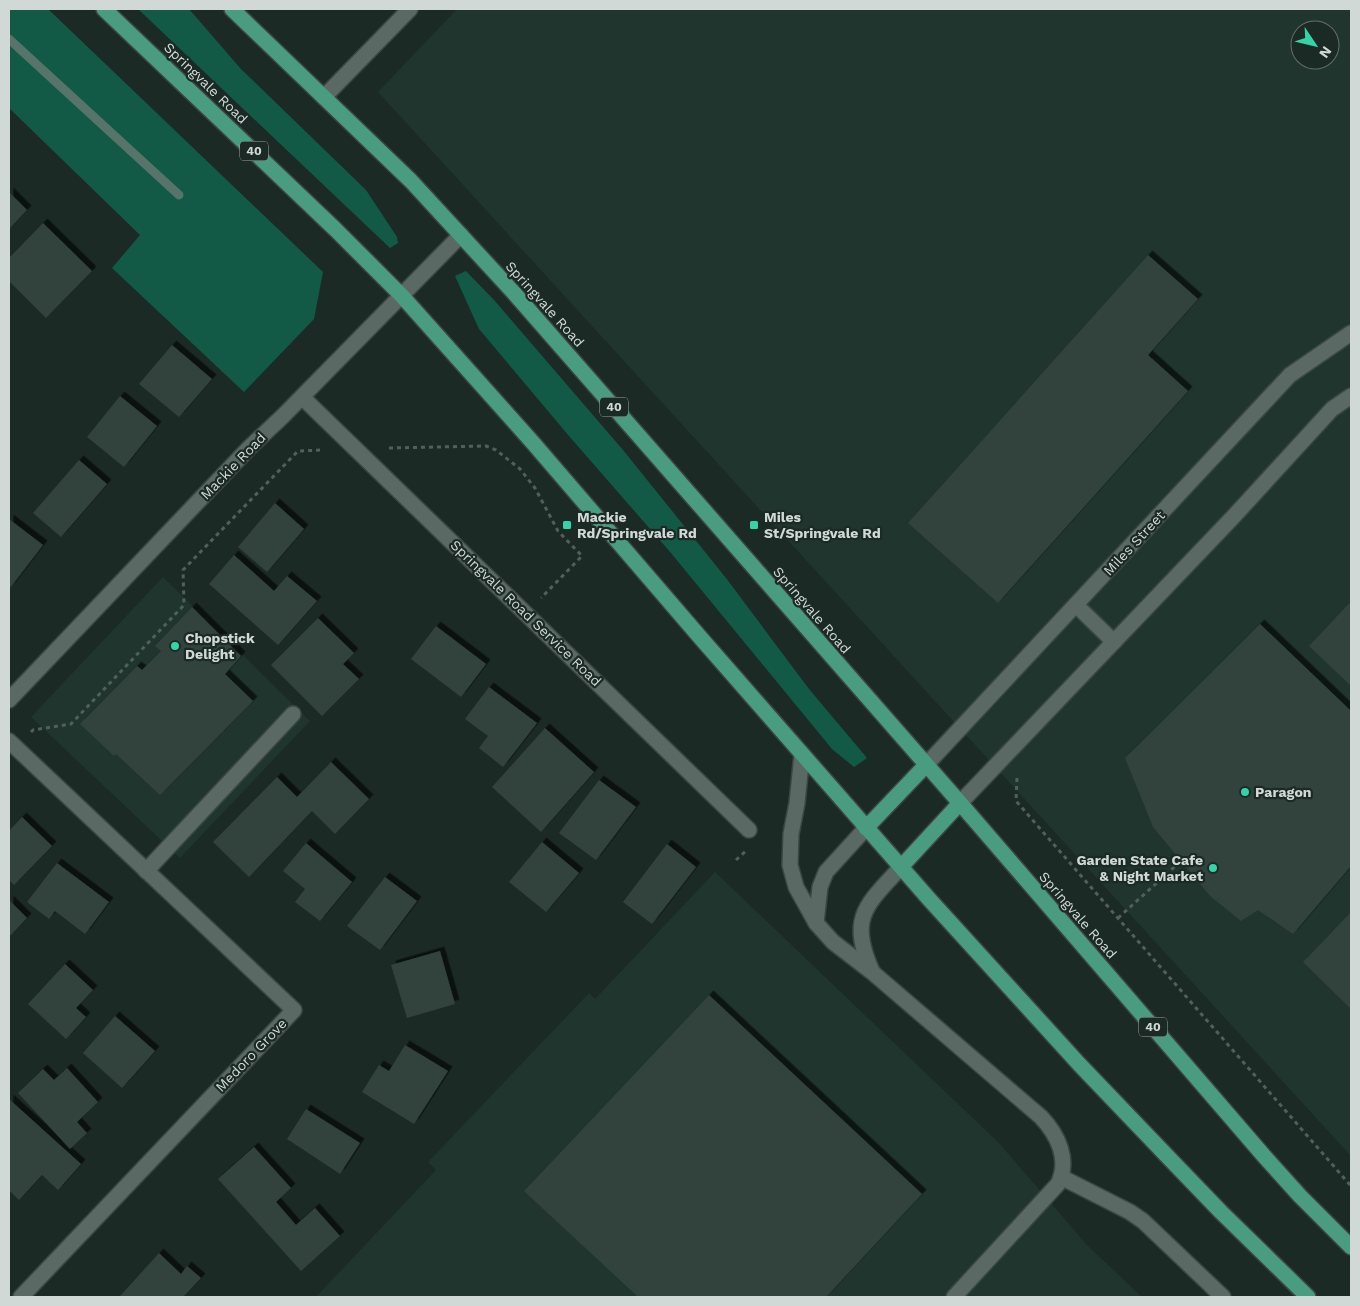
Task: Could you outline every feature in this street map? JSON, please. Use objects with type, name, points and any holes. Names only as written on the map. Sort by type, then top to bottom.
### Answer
[{"type":"highway","name":"Springvale Road","points":[[104,9],[335,228],[402,296],[534,444],[866,828],[1079,1064],[1221,1212],[1308,1297]]},
{"type":"highway","name":"Springvale Road","points":[[232,9],[405,175],[461,236],[626,420],[960,803],[1264,1156],[1300,1196],[1351,1247]]},
{"type":"highway","points":[[866,828],[926,765]]},
{"type":"highway","points":[[901,867],[960,803]]},
{"type":"street","points":[[324,97],[410,9]]},
{"type":"street","name":"Mackie Road","points":[[9,700],[249,448],[461,236]]},
{"type":"street","name":"Miles Street","points":[[926,765],[1290,375],[1351,333]]},
{"type":"street","points":[[960,803],[1332,409],[1351,396]]},
{"type":"street","name":"Springvale Road Service Road","points":[[302,397],[749,830]]},
{"type":"street","points":[[1076,605],[1114,642]]},
{"type":"street","points":[[146,870],[292,714]]},
{"type":"street","name":"Medoro Grove","points":[[12,744],[294,1010],[21,1297]]},
{"type":"street","points":[[802,754],[797,803],[791,834],[790,865],[796,887],[816,923],[833,942],[872,972],[1050,1126],[1061,1149],[1064,1169],[1050,1193],[954,1297]]},
{"type":"street","points":[[816,923],[820,887],[826,872],[866,828]]},
{"type":"street","points":[[872,972],[864,952],[861,936],[864,913],[871,900],[901,867]]},
{"type":"street","points":[[1061,1177],[1130,1212],[1142,1221],[1222,1297]]},
{"type":"path","points":[[12,744],[33,730],[71,724],[184,605],[183,570],[298,450],[486,446],[505,456],[520,469],[534,488],[558,531],[582,556],[526,614]]},
{"type":"path","points":[[1016,801],[1351,1186]]},
{"type":"path","points":[[1118,918],[1181,861]]},
{"type":"shaded area","points":[[457,9],[1351,9],[1351,1156],[378,92]]},
{"type":"shaded area","points":[[163,577],[310,721],[180,858],[31,717]]},
{"type":"shaded area","points":[[715,872],[999,1143],[1087,1245],[1142,1297],[316,1297],[436,1170],[428,1162],[589,993],[595,999]]},
{"type":"green space","points":[[9,9],[48,9],[323,272],[314,319],[244,392],[112,268],[140,235],[9,108]]},
{"type":"green space","points":[[138,9],[189,9],[241,69],[366,190],[397,237],[398,243],[390,248]]},
{"type":"green space","points":[[466,271],[494,300],[623,450],[726,578],[809,689],[867,758],[854,767],[832,749],[671,553],[479,329],[455,276]]},
{"type":"building","points":[[9,192],[27,210],[9,229]]},
{"type":"building","points":[[43,223],[92,271],[46,318],[9,281],[9,258]]},
{"type":"building","points":[[1148,255],[1198,299],[1148,355],[1188,391],[998,603],[908,523]]},
{"type":"building","points":[[172,345],[212,379],[179,417],[139,384]]},
{"type":"building","points":[[120,396],[157,426],[124,467],[87,437]]},
{"type":"building","points":[[79,460],[107,484],[61,537],[33,513]]},
{"type":"building","points":[[275,503],[304,529],[267,572],[238,547]]},
{"type":"building","points":[[9,519],[43,545],[10,588],[9,587]]},
{"type":"building","points":[[234,555],[274,591],[287,576],[317,601],[278,645],[209,584]]},
{"type":"building","points":[[1351,601],[1351,686],[1309,646]]},
{"type":"building","points":[[192,607],[241,656],[225,674],[253,701],[160,795],[80,724],[137,666],[142,670],[161,651],[155,646]]},
{"type":"building","points":[[318,618],[354,653],[343,664],[359,679],[322,716],[271,665]]},
{"type":"building","name":"Paragon","points":[[1260,624],[1351,711],[1351,866],[1293,934],[1258,910],[1241,921],[1210,896],[1153,827],[1125,758]]},
{"type":"building","points":[[436,626],[486,664],[461,697],[411,659]]},
{"type":"building","points":[[489,687],[537,723],[503,767],[479,748],[488,736],[465,719]]},
{"type":"building","points":[[545,728],[594,772],[541,832],[492,787]]},
{"type":"building","points":[[331,762],[369,799],[335,834],[312,811],[249,877],[213,842],[277,777],[297,797]]},
{"type":"building","points":[[599,780],[636,807],[596,860],[559,833]]},
{"type":"building","points":[[22,817],[52,846],[14,885],[9,880],[9,831]]},
{"type":"building","points":[[542,842],[579,873],[546,912],[509,882]]},
{"type":"building","points":[[306,843],[352,882],[320,921],[295,902],[305,889],[283,871]]},
{"type":"building","points":[[667,844],[696,867],[652,924],[623,902]]},
{"type":"building","points":[[57,863],[109,902],[85,934],[55,911],[49,919],[27,902]]},
{"type":"building","points":[[385,877],[417,901],[380,950],[347,926]]},
{"type":"building","points":[[9,900],[27,918],[9,937]]},
{"type":"building","points":[[1351,912],[1351,1009],[1303,962]]},
{"type":"building","points":[[440,951],[455,1004],[407,1018],[391,965]]},
{"type":"building","points":[[65,964],[93,990],[76,1008],[86,1017],[66,1039],[28,1004]]},
{"type":"building","points":[[709,995],[922,1194],[826,1297],[638,1297],[524,1191]]},
{"type":"building","points":[[115,1016],[155,1051],[122,1088],[83,1053]]},
{"type":"building","points":[[405,1045],[448,1071],[414,1124],[362,1092],[379,1065],[389,1071]]},
{"type":"building","points":[[67,1068],[98,1102],[77,1122],[87,1133],[70,1149],[18,1093],[43,1069],[54,1080]]},
{"type":"building","points":[[9,1099],[81,1164],[58,1190],[42,1175],[19,1200],[9,1190]]},
{"type":"building","points":[[306,1109],[360,1143],[340,1174],[287,1139]]},
{"type":"building","points":[[254,1147],[291,1188],[276,1202],[296,1225],[315,1208],[340,1236],[301,1271],[218,1179]]},
{"type":"building","points":[[159,1253],[181,1274],[187,1266],[201,1278],[183,1297],[121,1297],[120,1296]]},
{"type":"waterway","points":[[9,39],[179,195]]},
{"type":"place","name":"Mackie Rd/Springvale Rd","points":[[567,525]]},
{"type":"place","name":"Miles St/Springvale Rd","points":[[754,525]]},
{"type":"place","name":"Chopstick Delight","points":[[175,646]]},
{"type":"place","name":"Paragon","points":[[1245,792]]},
{"type":"place","name":"Garden State Cafe & Night Market","points":[[1213,868]]}]
